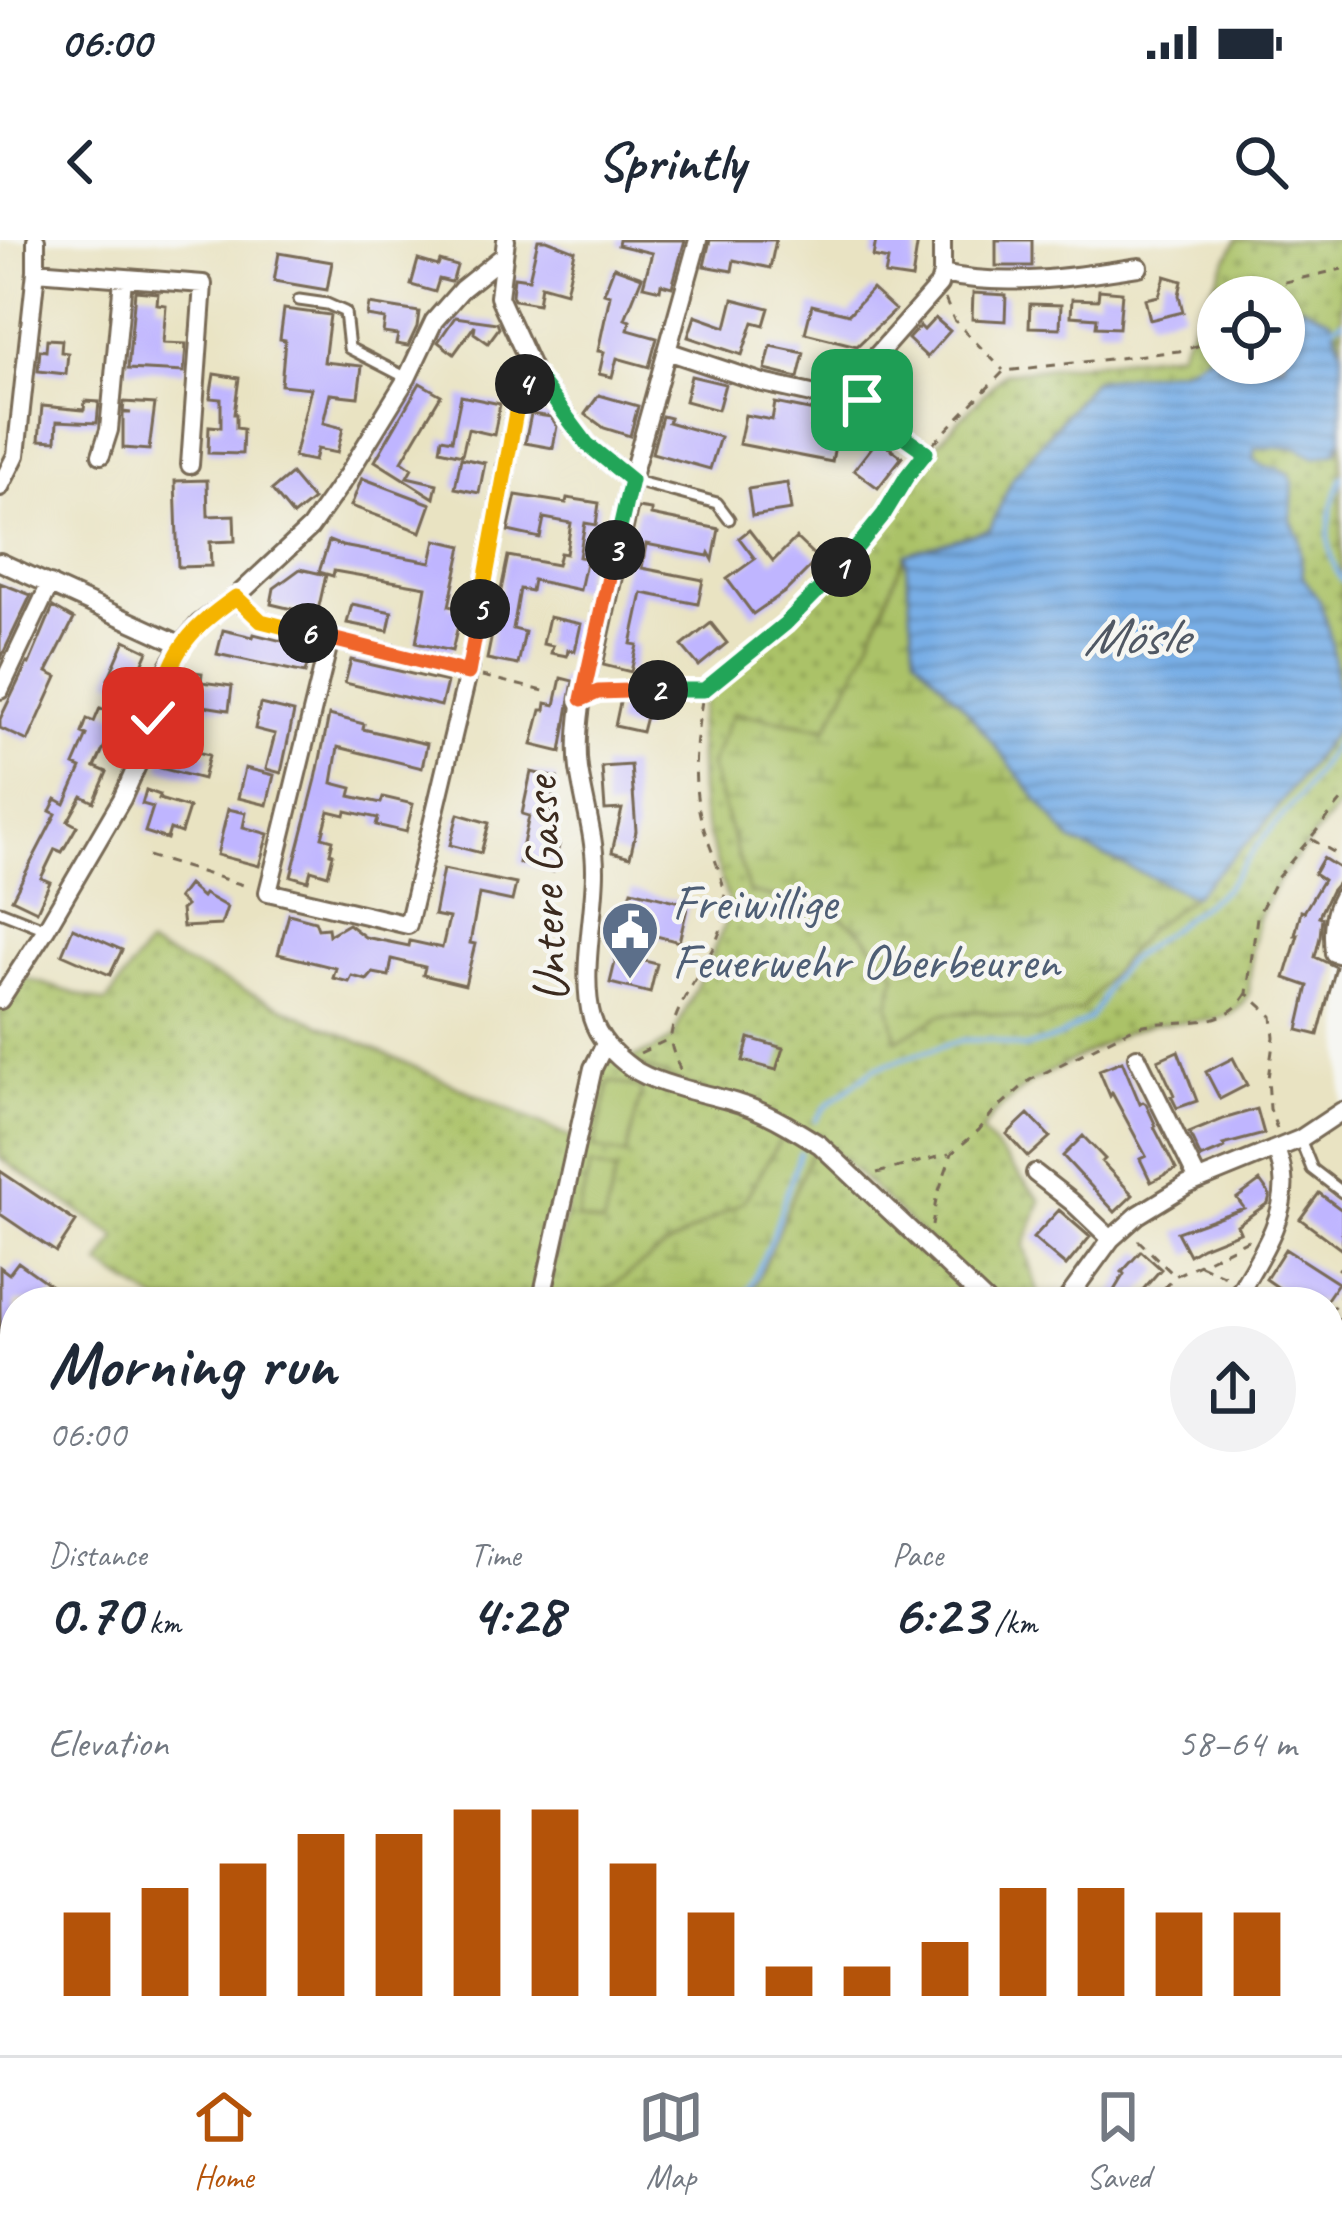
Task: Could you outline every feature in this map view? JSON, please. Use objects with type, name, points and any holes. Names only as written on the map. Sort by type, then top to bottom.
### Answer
[{"type":"street","points":[[0,487],[16,455],[36,240]]},
{"type":"street","name":"Untere Gasse","points":[[698,240],[631,480],[582,699],[579,766],[595,866],[590,1011],[605,1044],[634,1070],[745,1105],[820,1145],[970,1287]]},
{"type":"street","points":[[856,379],[940,279],[942,240]]},
{"type":"street","points":[[504,248],[499,297],[534,373],[587,444],[631,480]]},
{"type":"street","points":[[0,1000],[122,799],[182,645],[199,624],[236,597],[310,528],[407,378],[434,321],[504,248]]},
{"type":"street","points":[[940,279],[1061,279],[1139,267]]},
{"type":"street","points":[[36,271],[203,284],[190,465]]},
{"type":"street","points":[[100,455],[110,430],[123,279]]},
{"type":"street","points":[[667,351],[763,383],[825,397],[836,411],[849,412],[859,405],[862,388],[856,379],[837,376],[827,384],[825,397]]},
{"type":"street","points":[[330,639],[268,892],[408,926],[468,673],[520,390],[534,373]]},
{"type":"street","points":[[0,562],[182,645]]},
{"type":"street","points":[[0,690],[50,584]]},
{"type":"street","points":[[236,597],[261,621],[468,673]]},
{"type":"street","points":[[1342,897],[1332,934],[1334,953],[1342,955]]},
{"type":"street","points":[[545,1287],[593,1068],[605,1044]]},
{"type":"street","points":[[1137,1057],[1198,1180]]},
{"type":"street","points":[[1076,1287],[1117,1233],[1138,1215],[1198,1180],[1286,1145],[1342,1111]]},
{"type":"street","points":[[1244,1285],[1274,1227],[1286,1145]]},
{"type":"street","points":[[1035,1174],[1117,1233]]},
{"type":"lane","points":[[299,299],[345,312],[349,348],[407,378]]},
{"type":"lane","points":[[631,480],[717,503],[729,520]]},
{"type":"lane","points":[[0,911],[46,929]]},
{"type":"lane","points":[[1286,1145],[1342,1192]]},
{"type":"path","points":[[1305,277],[1342,268]]},
{"type":"path","points":[[940,279],[954,320],[1004,371]]},
{"type":"path","points":[[582,699],[614,690],[704,690],[757,650],[815,597],[884,514],[926,452],[1004,371],[1197,346]]},
{"type":"path","points":[[859,405],[926,452]]},
{"type":"path","points":[[468,673],[552,693]]},
{"type":"path","points":[[686,1089],[670,1038],[723,926],[726,902],[700,815],[697,788],[697,725],[704,690]]},
{"type":"path","points":[[851,1174],[887,1172],[952,1153],[1030,1080],[1136,1027],[1212,1020],[1230,1013],[1247,993],[1257,917],[1277,878],[1342,800]]},
{"type":"path","points":[[1310,838],[1342,857]]},
{"type":"path","points":[[148,856],[268,892]]},
{"type":"path","points":[[1247,993],[1272,1016],[1270,1109],[1286,1145]]},
{"type":"path","points":[[622,1059],[670,1038]]},
{"type":"path","points":[[928,1248],[936,1199],[952,1153]]},
{"type":"path","points":[[1165,1287],[1175,1276],[1274,1227]]},
{"type":"path","points":[[1117,1233],[1175,1276]]},
{"type":"path","points":[[1198,1264],[1244,1285]]},
{"type":"green space","points":[[1237,240],[1342,240],[1342,319],[1338,322],[1342,321],[1342,351],[1331,319],[1305,307],[1305,276],[1218,276]]},
{"type":"green space","points":[[1197,316],[1197,361],[1182,369],[1093,380],[1013,477],[990,529],[905,554],[864,656],[827,728],[733,713],[749,892],[831,910],[862,932],[896,973],[889,1005],[943,1014],[980,1011],[1037,1022],[1081,1010],[1146,931],[1193,896],[1320,601],[1303,577],[1291,503],[1277,468],[1255,460],[1254,448],[1335,452],[1342,438],[1342,802],[1279,879],[1258,918],[1249,992],[1243,1004],[1213,1020],[1153,1024],[1127,1032],[1031,1082],[981,1131],[1041,1201],[1024,1246],[1036,1287],[977,1287],[822,1140],[627,1060],[672,1039],[724,927],[728,902],[702,814],[698,725],[705,691],[815,599],[885,515],[925,456],[1004,373],[1178,352]]},
{"type":"green space","points":[[905,554],[915,655],[961,703],[1071,841],[1193,896],[1146,931],[1081,1010],[1037,1022],[980,1011],[943,1014],[897,1040],[889,1005],[896,973],[862,932],[831,910],[749,892],[710,765],[733,713],[827,728],[864,656]]},
{"type":"green space","points":[[147,946],[574,1139],[540,1287],[135,1287],[100,1265],[117,1237],[0,1158],[0,1006],[21,977],[106,1003]]},
{"type":"green space","points":[[606,1050],[787,1128],[744,1201],[664,1248],[611,1287],[548,1287]]},
{"type":"green space","points":[[610,1081],[642,1089],[626,1156],[594,1148]]},
{"type":"green space","points":[[787,1128],[814,1146],[754,1287],[611,1287],[664,1248],[744,1201]]},
{"type":"green space","points":[[814,1146],[962,1287],[754,1287]]},
{"type":"green space","points":[[590,1166],[616,1172],[603,1225],[577,1219]]},
{"type":"water","name":"Mösle","points":[[1305,307],[1331,319],[1342,351],[1342,438],[1336,452],[1315,457],[1296,447],[1255,448],[1255,460],[1288,473],[1293,483],[1291,520],[1299,538],[1303,577],[1320,601],[1332,643],[1340,724],[1261,829],[1193,896],[1071,841],[961,703],[915,655],[905,554],[990,529],[1013,477],[1094,380],[1182,369],[1197,361],[1197,384],[1305,384]]},
{"type":"building","points":[[538,240],[575,251],[566,292],[541,285],[538,304],[514,300],[514,277],[529,279]]},
{"type":"building","points":[[619,240],[685,240],[672,287],[643,286],[652,253],[618,245]]},
{"type":"building","points":[[710,240],[776,240],[770,268],[734,260],[732,271],[704,266]]},
{"type":"building","points":[[876,240],[918,240],[912,279],[885,275],[888,260],[873,257]]},
{"type":"building","points":[[996,240],[1032,240],[1032,266],[996,266]]},
{"type":"building","points":[[279,253],[332,262],[327,290],[274,281]]},
{"type":"building","points":[[418,260],[457,266],[453,280],[439,279],[435,292],[411,285]]},
{"type":"building","points":[[614,267],[642,277],[625,319],[630,321],[628,330],[657,338],[649,367],[617,358],[612,377],[599,374],[604,352],[598,351],[610,295],[604,293]]},
{"type":"building","points":[[1165,276],[1182,281],[1183,312],[1150,320],[1145,299],[1159,296]]},
{"type":"building","points":[[872,289],[895,310],[857,346],[805,333],[812,305],[849,314]]},
{"type":"building","points":[[1099,290],[1122,292],[1119,328],[1096,327],[1097,318],[1071,316],[1072,299],[1098,300]]},
{"type":"building","points":[[135,291],[158,293],[157,304],[166,305],[163,343],[186,344],[184,372],[128,369]]},
{"type":"building","points":[[973,293],[1006,295],[1005,321],[972,319]]},
{"type":"building","points":[[733,299],[769,308],[764,325],[753,322],[742,355],[688,337],[695,316],[726,327]]},
{"type":"building","points":[[369,304],[419,312],[408,346],[396,344],[398,335],[383,333],[385,319],[367,316]]},
{"type":"building","points":[[1030,304],[1061,305],[1060,328],[1029,327]]},
{"type":"building","points":[[284,309],[330,315],[324,362],[362,366],[358,397],[330,394],[323,423],[343,428],[337,453],[317,449],[314,461],[294,457],[311,388],[281,385]]},
{"type":"building","points":[[455,317],[497,323],[499,328],[488,343],[474,333],[475,325],[454,354],[438,342]]},
{"type":"building","points":[[935,318],[950,331],[927,357],[908,339]]},
{"type":"building","points":[[47,339],[62,340],[61,352],[68,353],[66,374],[38,371],[40,350],[46,351]]},
{"type":"building","points":[[771,346],[804,353],[798,378],[765,370]]},
{"type":"building","points":[[214,374],[239,378],[234,414],[236,428],[243,429],[242,454],[208,453],[209,426],[221,427],[221,399],[210,398]]},
{"type":"building","points":[[691,376],[725,384],[718,410],[685,401]]},
{"type":"building","points":[[420,383],[441,395],[402,461],[412,468],[407,477],[437,484],[434,498],[375,461]]},
{"type":"building","points":[[599,395],[638,406],[630,436],[604,428],[585,414]]},
{"type":"building","points":[[461,396],[500,404],[494,435],[468,429],[462,455],[440,450],[442,438],[452,440]]},
{"type":"building","points":[[85,401],[99,402],[97,423],[57,421],[56,441],[39,440],[42,406],[84,410]]},
{"type":"building","points":[[124,402],[155,404],[149,450],[123,448],[123,413],[131,413],[123,412]]},
{"type":"building","points":[[775,403],[814,411],[811,429],[837,434],[832,462],[739,444],[745,415],[772,420]]},
{"type":"building","points":[[531,414],[551,417],[557,426],[553,448],[525,443]]},
{"type":"building","points":[[662,416],[720,437],[710,469],[652,453]]},
{"type":"building","points":[[878,439],[902,457],[878,488],[854,470]]},
{"type":"building","points":[[461,458],[485,463],[479,493],[455,488]]},
{"type":"building","points":[[291,474],[313,500],[293,516],[272,490]]},
{"type":"building","points":[[362,478],[431,504],[421,532],[351,506]]},
{"type":"building","points":[[207,480],[208,516],[234,515],[235,541],[210,542],[211,566],[178,567],[175,481]]},
{"type":"building","points":[[787,483],[791,510],[752,516],[748,489]]},
{"type":"building","points":[[516,495],[599,503],[596,525],[585,523],[579,557],[587,558],[580,590],[533,580],[531,591],[520,589],[513,629],[525,632],[518,665],[487,659],[508,556],[557,565],[560,553],[566,554],[571,523],[544,518],[540,538],[508,531]]},
{"type":"building","points":[[638,508],[719,529],[713,560],[709,553],[646,544],[642,568],[703,580],[698,604],[642,593],[631,644],[637,645],[631,672],[603,665]]},
{"type":"building","points":[[749,530],[773,561],[796,538],[818,559],[786,591],[753,614],[727,579],[755,559],[739,538]]},
{"type":"building","points":[[436,540],[462,546],[449,606],[462,609],[452,651],[416,643],[426,587],[319,572],[329,541],[431,562]]},
{"type":"building","points":[[300,569],[326,575],[317,615],[271,604],[274,588]]},
{"type":"building","points":[[0,583],[31,595],[0,660]]},
{"type":"building","points":[[352,604],[392,612],[388,631],[347,623]]},
{"type":"building","points":[[53,607],[74,619],[47,672],[57,677],[28,741],[0,728],[0,719]]},
{"type":"building","points":[[549,617],[581,624],[575,651],[568,650],[567,656],[551,653],[553,646],[543,644]]},
{"type":"building","points":[[711,623],[727,643],[699,666],[682,646]]},
{"type":"building","points":[[223,630],[311,648],[305,673],[217,654]]},
{"type":"building","points":[[125,640],[148,651],[131,690],[108,679]]},
{"type":"building","points":[[351,660],[447,682],[441,706],[345,683]]},
{"type":"building","points":[[188,671],[202,673],[201,682],[232,686],[229,710],[197,705],[199,694],[185,693]]},
{"type":"building","points":[[561,678],[573,681],[561,752],[532,745],[541,710],[546,703],[555,705]]},
{"type":"building","points":[[621,698],[649,705],[642,732],[615,726]]},
{"type":"building","points":[[260,704],[294,712],[281,773],[266,769],[275,734],[255,729]]},
{"type":"building","points":[[100,708],[124,718],[95,767],[107,772],[94,802],[82,796],[68,821],[77,826],[62,852],[55,849],[41,878],[50,882],[37,911],[12,899],[56,814],[50,811],[56,799],[65,804],[81,768],[74,765],[87,735],[82,733],[87,719],[94,722]]},
{"type":"building","points":[[329,715],[364,724],[363,729],[427,744],[422,768],[338,747],[332,783],[352,788],[350,796],[413,804],[406,832],[376,825],[378,818],[329,811],[322,837],[333,840],[328,875],[311,870],[308,881],[291,876]]},
{"type":"building","points":[[166,744],[209,755],[203,779],[160,768]]},
{"type":"building","points":[[631,765],[636,831],[630,857],[612,852],[622,809],[605,810],[602,767]]},
{"type":"building","points":[[245,768],[274,775],[267,805],[238,798]]},
{"type":"building","points":[[531,772],[557,778],[543,841],[559,845],[553,872],[519,863],[529,816],[522,814]]},
{"type":"building","points":[[146,790],[189,808],[181,833],[170,829],[167,839],[145,832],[153,807],[142,804]]},
{"type":"building","points":[[228,809],[246,813],[243,827],[268,834],[259,866],[217,855]]},
{"type":"building","points":[[458,814],[489,823],[481,853],[450,845]]},
{"type":"building","points":[[1323,858],[1342,870],[1342,878],[1319,916],[1315,957],[1336,967],[1318,1035],[1298,1030],[1308,986],[1285,978],[1301,911],[1323,880],[1314,874]]},
{"type":"building","points":[[443,869],[516,884],[512,901],[479,894],[470,943],[475,944],[465,985],[423,975],[425,967],[392,959],[389,976],[373,973],[367,980],[352,976],[349,982],[333,978],[336,968],[278,954],[289,914],[315,921],[318,929],[328,928],[329,935],[348,924],[365,937],[442,948],[449,918],[434,915]]},
{"type":"building","points":[[188,885],[227,907],[221,925],[183,927],[181,910],[186,906],[178,898]]},
{"type":"building","points":[[632,890],[688,904],[679,942],[622,927]]},
{"type":"building","points":[[73,928],[122,950],[110,975],[62,954]]},
{"type":"building","points":[[617,954],[657,964],[650,993],[610,983]]},
{"type":"building","points":[[749,1038],[783,1048],[776,1070],[743,1061]]},
{"type":"building","points":[[1178,1051],[1197,1101],[1177,1108],[1158,1060]]},
{"type":"building","points":[[1233,1058],[1247,1085],[1220,1099],[1206,1072]]},
{"type":"building","points":[[1122,1061],[1176,1169],[1151,1182],[1140,1159],[1146,1156],[1099,1070]]},
{"type":"building","points":[[1257,1109],[1264,1134],[1223,1145],[1225,1148],[1201,1158],[1189,1133]]},
{"type":"building","points":[[1028,1114],[1050,1137],[1028,1157],[1007,1134]]},
{"type":"building","points":[[1083,1136],[1133,1195],[1115,1212],[1063,1156]]},
{"type":"building","points":[[0,1171],[76,1222],[56,1252],[0,1214]]},
{"type":"building","points":[[1260,1181],[1270,1195],[1268,1203],[1237,1225],[1240,1232],[1189,1255],[1177,1232],[1244,1208],[1237,1198]]},
{"type":"building","points":[[1319,1193],[1342,1210],[1342,1250],[1300,1219]]},
{"type":"building","points":[[1059,1210],[1090,1237],[1066,1266],[1033,1238]]},
{"type":"building","points":[[1285,1249],[1338,1283],[1335,1287],[1277,1287],[1266,1279]]},
{"type":"building","points":[[1141,1251],[1161,1269],[1145,1287],[1116,1287],[1122,1272]]},
{"type":"building","points":[[18,1262],[53,1287],[0,1287],[0,1267],[9,1274]]},
{"type":"waterway","points":[[1333,326],[1342,320]]},
{"type":"waterway","points":[[1342,477],[1329,529],[1331,555],[1342,581]]},
{"type":"waterway","points":[[816,1120],[827,1105],[875,1068],[963,1040],[991,1040],[1024,1048],[1059,1037],[1090,1018],[1108,983],[1128,960],[1225,889],[1299,797],[1342,733]]},
{"type":"waterway","points":[[750,1287],[800,1153]]},
{"type":"place","name":"Freiwillige Feuerwehr Oberbeuren","points":[[630,981]]},
{"type":"route","points":[[153,718],[182,645],[199,624],[236,597],[261,621],[468,673],[520,390],[534,373],[587,444],[631,480],[582,699],[614,690],[704,690],[815,597],[884,514],[926,452],[859,405],[862,400]]}]
